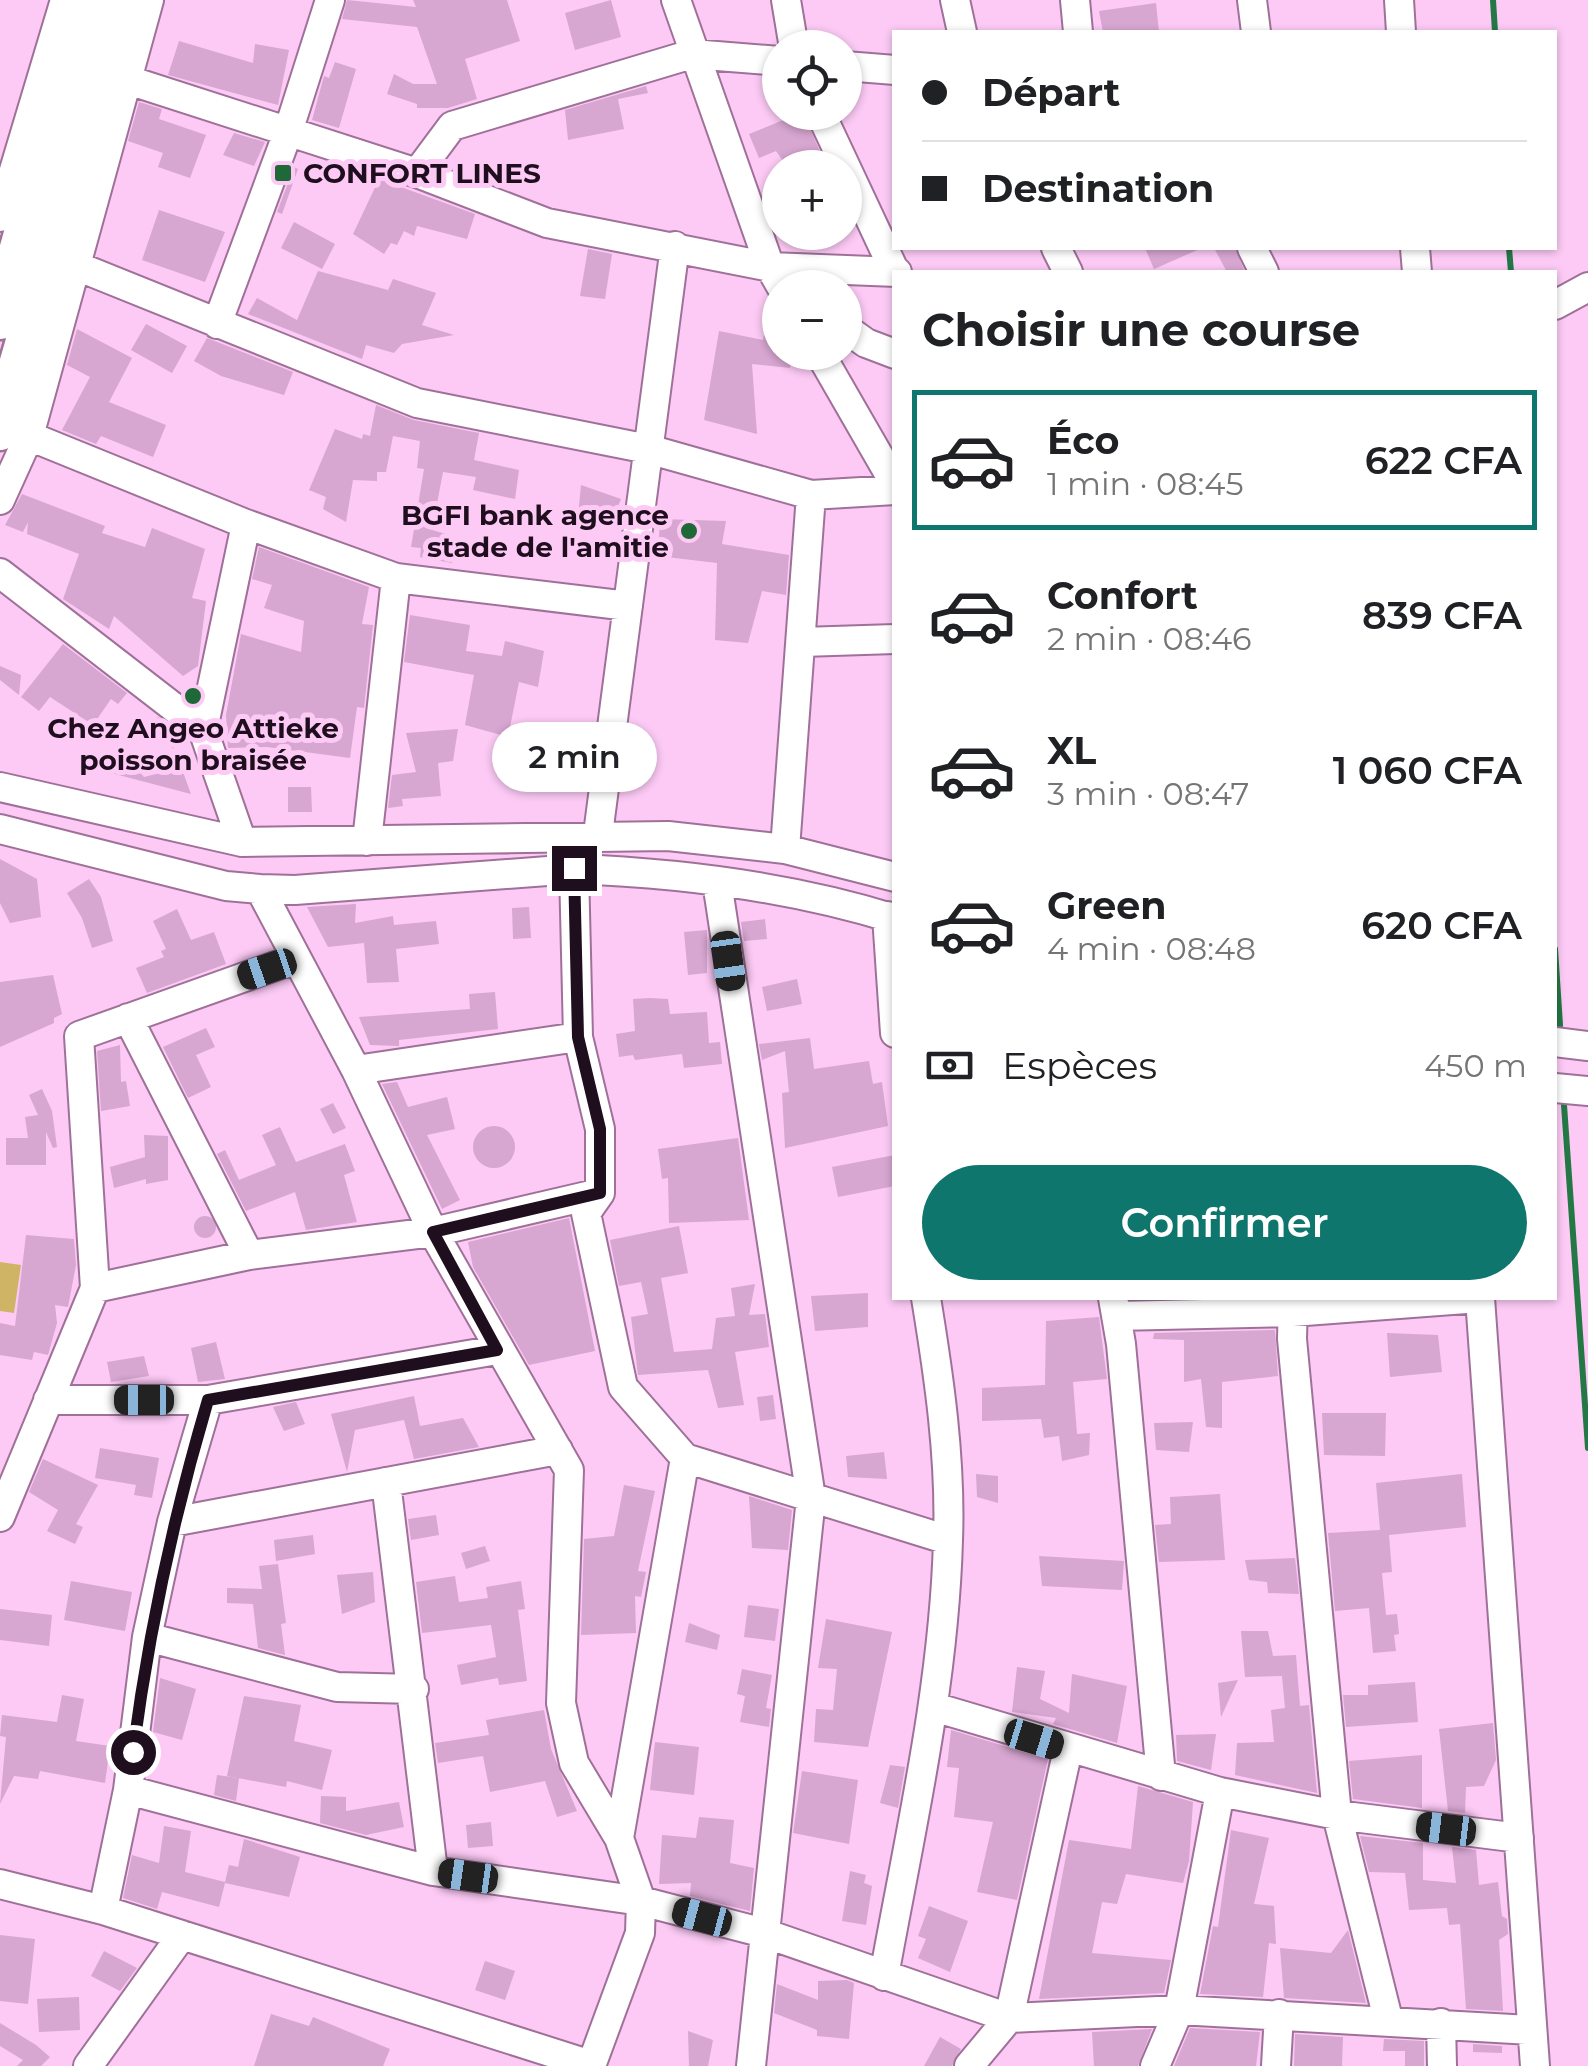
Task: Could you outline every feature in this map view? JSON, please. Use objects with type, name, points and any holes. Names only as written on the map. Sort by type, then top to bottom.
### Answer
[{"type":"highway","points":[[0,319],[90,0]]},
{"type":"highway","points":[[14,433],[126,0]]},
{"type":"street","points":[[0,216],[64,0]]},
{"type":"street","points":[[0,500],[14,433],[78,267],[149,0]]},
{"type":"street","points":[[216,324],[330,0]]},
{"type":"street","points":[[676,0],[692,54],[773,270]]},
{"type":"street","points":[[786,0],[791,30]]},
{"type":"street","points":[[956,0],[962,30]]},
{"type":"street","points":[[1074,0],[1078,30]]},
{"type":"street","points":[[1252,0],[1256,30]]},
{"type":"street","points":[[1399,0],[1401,30]]},
{"type":"street","points":[[417,173],[452,126],[692,54],[762,60]]},
{"type":"street","points":[[862,67],[892,70]]},
{"type":"street","points":[[128,80],[286,134],[417,173],[547,223],[675,246],[762,273]]},
{"type":"street","points":[[829,130],[895,270]]},
{"type":"street","points":[[598,834],[675,246]]},
{"type":"street","points":[[78,267],[417,403],[648,450],[811,495],[892,487]]},
{"type":"street","points":[[862,275],[892,272]]},
{"type":"street","points":[[1557,304],[1588,288]]},
{"type":"street","points":[[862,340],[892,353]]},
{"type":"street","points":[[830,370],[892,482]]},
{"type":"street","points":[[14,433],[396,578],[628,606]]},
{"type":"street","points":[[785,850],[811,495]]},
{"type":"street","points":[[242,842],[203,730],[246,524]]},
{"type":"street","points":[[0,572],[203,730]]},
{"type":"street","points":[[367,841],[396,578]]},
{"type":"street","points":[[802,642],[892,639]]},
{"type":"street","points":[[0,787],[242,842],[668,836],[785,850],[892,876]]},
{"type":"street","points":[[0,829],[226,886],[260,889],[295,890],[574,868],[717,882],[797,894],[891,918],[892,947]]},
{"type":"street","points":[[574,868],[578,1037],[600,1129],[600,1193],[586,1213],[623,1387],[686,1458],[948,1540]]},
{"type":"street","points":[[717,882],[811,1498],[750,2066]]},
{"type":"street","points":[[0,1884],[104,1910],[591,2065],[640,1932],[641,1901],[619,1838],[574,1764],[562,1703],[568,1470],[433,1232],[356,1070],[260,889]]},
{"type":"street","points":[[0,1517],[95,1288],[79,1036],[296,959]]},
{"type":"street","points":[[128,1018],[250,1255]]},
{"type":"street","points":[[356,1070],[578,1037]]},
{"type":"street","points":[[1557,1042],[1588,1046]]},
{"type":"street","points":[[1557,1088],[1588,1091]]},
{"type":"street","points":[[95,1288],[250,1255],[433,1232],[600,1193]]},
{"type":"street","points":[[884,1976],[934,1707],[948,1540],[942,1402],[926,1300]]},
{"type":"street","points":[[1161,1776],[1114,1307],[1427,1300]]},
{"type":"street","points":[[1480,1300],[1535,2066]]},
{"type":"street","points":[[1293,1305],[1337,1815],[1388,2018]]},
{"type":"street","points":[[48,1400],[208,1400],[497,1350]]},
{"type":"street","points":[[104,1910],[128,1790],[147,1637],[172,1522],[208,1400]]},
{"type":"street","points":[[172,1522],[558,1450]]},
{"type":"street","points":[[619,1838],[686,1458]]},
{"type":"street","points":[[386,1482],[414,1688],[433,1871]]},
{"type":"street","points":[[147,1637],[337,1687],[414,1688]]},
{"type":"street","points":[[934,1707],[1220,1792],[1337,1815],[1518,1838]]},
{"type":"street","points":[[969,2066],[1010,2018],[1068,1749]]},
{"type":"street","points":[[128,1790],[433,1871],[641,1901],[764,1933],[1010,2018],[1179,2010],[1388,2018],[1532,2030]]},
{"type":"street","points":[[1155,2066],[1179,2010],[1220,1792]]},
{"type":"street","points":[[88,2066],[182,1934]]},
{"type":"street","points":[[1276,2066],[1280,2014]]},
{"type":"street","points":[[1440,2022],[1442,2066]]},
{"type":"shaded area","points":[[0,1262],[21,1265],[14,1313],[0,1311]]},
{"type":"building","points":[[347,0],[416,7],[413,0],[507,0],[520,41],[465,59],[477,99],[448,108],[417,108],[417,104],[387,94],[394,74],[413,84],[437,84],[417,27],[342,19]]},
{"type":"building","points":[[611,0],[621,37],[575,50],[565,13]]},
{"type":"building","points":[[1156,3],[1159,30],[1103,30],[1099,11]]},
{"type":"building","points":[[179,41],[253,63],[255,44],[289,50],[278,105],[168,75]]},
{"type":"building","points":[[335,62],[356,69],[339,128],[312,120],[324,76],[329,78]]},
{"type":"building","points":[[646,86],[648,93],[618,99],[624,129],[568,140],[565,110]]},
{"type":"building","points":[[139,102],[162,109],[159,119],[206,135],[190,178],[158,167],[163,153],[128,141]]},
{"type":"building","points":[[762,129],[811,130],[819,150],[762,150],[759,158],[749,134]]},
{"type":"building","points":[[234,133],[265,142],[254,166],[223,155]]},
{"type":"building","points":[[294,167],[298,169],[282,214],[277,212]]},
{"type":"building","points":[[379,179],[475,214],[467,239],[417,226],[414,236],[404,231],[397,245],[391,243],[384,254],[353,234]]},
{"type":"building","points":[[159,210],[225,232],[205,282],[142,260]]},
{"type":"building","points":[[294,222],[335,244],[322,269],[281,248]]},
{"type":"building","points":[[588,249],[612,254],[605,299],[580,296]]},
{"type":"building","points":[[1146,250],[1197,250],[1154,269]]},
{"type":"building","points":[[1215,250],[1236,250],[1244,270],[1226,270]]},
{"type":"building","points":[[318,271],[388,290],[393,279],[436,293],[422,325],[454,335],[402,344],[394,353],[366,345],[362,359],[248,314],[257,298],[297,320]]},
{"type":"building","points":[[146,324],[187,346],[172,373],[131,350]]},
{"type":"building","points":[[77,329],[132,358],[109,402],[166,425],[153,457],[101,436],[96,444],[62,430],[90,377],[67,365]]},
{"type":"building","points":[[719,331],[762,340],[762,365],[752,364],[757,434],[704,420]]},
{"type":"building","points":[[207,338],[293,372],[284,395],[221,376],[194,361]]},
{"type":"building","points":[[376,405],[414,420],[479,433],[474,460],[519,470],[515,499],[473,490],[476,477],[443,472],[432,530],[453,536],[452,563],[420,557],[421,548],[411,547],[424,469],[417,468],[420,441],[393,436],[386,472],[377,472],[377,481],[353,480],[346,522],[323,509],[326,497],[309,490],[335,429],[362,439],[363,434],[370,436]]},
{"type":"building","points":[[581,485],[621,499],[611,524],[578,516]]},
{"type":"building","points":[[22,494],[105,526],[102,533],[145,547],[152,528],[205,549],[192,598],[206,601],[198,666],[183,676],[114,616],[109,629],[63,599],[79,554],[27,534],[28,522],[23,532],[5,525]]},
{"type":"building","points":[[660,519],[726,521],[722,544],[789,555],[786,595],[762,591],[748,643],[715,640],[717,563],[658,556]]},
{"type":"building","points":[[259,547],[369,587],[362,624],[373,625],[364,708],[357,707],[350,758],[267,747],[228,748],[226,715],[241,634],[301,652],[304,621],[264,608],[272,585],[252,579]]},
{"type":"building","points":[[410,615],[470,625],[466,651],[502,656],[505,641],[544,651],[538,687],[519,682],[508,737],[465,725],[474,675],[404,662]]},
{"type":"building","points":[[63,644],[127,693],[118,704],[111,699],[93,725],[50,697],[39,711],[21,697]]},
{"type":"building","points":[[0,666],[21,675],[19,695],[0,680]]},
{"type":"building","points":[[158,717],[164,722],[174,749],[149,732]]},
{"type":"building","points":[[458,729],[453,761],[438,763],[441,796],[402,799],[403,806],[388,808],[392,775],[416,772],[406,733]]},
{"type":"building","points":[[176,753],[191,794],[111,773],[127,755],[144,777],[160,773]]},
{"type":"building","points":[[288,787],[311,787],[312,812],[288,812]]},
{"type":"building","points":[[0,859],[37,879],[41,917],[10,923],[0,903]]},
{"type":"building","points":[[89,879],[101,897],[113,941],[92,948],[82,918],[67,893]]},
{"type":"building","points":[[356,904],[355,923],[393,916],[394,925],[436,921],[439,944],[396,949],[399,982],[367,983],[364,943],[328,947],[307,907]]},
{"type":"building","points":[[529,907],[531,938],[513,939],[512,908]]},
{"type":"building","points":[[177,909],[191,940],[214,932],[226,964],[147,993],[136,968],[164,957],[161,951],[166,949],[153,921]]},
{"type":"building","points":[[765,919],[767,939],[744,941],[741,922]]},
{"type":"building","points":[[707,930],[707,973],[688,975],[684,932]]},
{"type":"building","points":[[53,975],[62,1014],[54,1018],[54,1023],[0,1047],[0,982]]},
{"type":"building","points":[[797,979],[802,1004],[767,1011],[762,987]]},
{"type":"building","points":[[495,992],[498,1029],[399,1040],[399,1046],[370,1045],[359,1017],[470,1009],[469,994]]},
{"type":"building","points":[[633,999],[668,999],[670,1014],[707,1012],[709,1043],[720,1042],[722,1064],[684,1068],[682,1054],[635,1060],[633,1055],[619,1057],[616,1034],[635,1031]]},
{"type":"building","points":[[206,1028],[215,1047],[196,1055],[211,1087],[188,1098],[163,1047]]},
{"type":"building","points":[[810,1038],[814,1069],[869,1061],[873,1084],[882,1082],[888,1126],[785,1148],[782,1093],[789,1092],[785,1051],[762,1060],[759,1044]]},
{"type":"building","points":[[120,1045],[121,1082],[126,1081],[130,1106],[101,1111],[97,1051]]},
{"type":"building","points":[[397,1082],[408,1107],[447,1097],[455,1129],[427,1135],[460,1200],[442,1209],[382,1084]]},
{"type":"building","points":[[42,1089],[52,1111],[57,1147],[53,1148],[46,1132],[46,1165],[6,1165],[6,1138],[28,1138],[25,1117],[38,1115],[29,1095]]},
{"type":"building","points":[[333,1103],[346,1128],[333,1134],[320,1109]]},
{"type":"building","points":[[494,1126],[509,1132],[515,1147],[509,1162],[494,1168],[479,1162],[473,1147],[479,1132]]},
{"type":"building","points":[[280,1127],[296,1162],[345,1144],[355,1171],[344,1175],[357,1222],[306,1230],[295,1192],[246,1211],[217,1154],[225,1150],[239,1180],[276,1165],[262,1135]]},
{"type":"building","points":[[144,1135],[168,1136],[168,1180],[146,1184],[146,1179],[114,1188],[110,1167],[145,1157]]},
{"type":"building","points":[[738,1138],[749,1220],[669,1223],[668,1178],[662,1179],[658,1149]]},
{"type":"building","points":[[892,1156],[892,1187],[838,1197],[832,1167]]},
{"type":"building","points":[[205,1216],[213,1219],[213,1235],[205,1238],[197,1235],[194,1227],[197,1219]]},
{"type":"building","points":[[569,1218],[595,1351],[529,1365],[473,1267],[468,1242]]},
{"type":"building","points":[[679,1226],[688,1273],[661,1278],[674,1352],[712,1349],[716,1318],[735,1316],[731,1288],[755,1284],[749,1315],[765,1314],[769,1347],[735,1352],[744,1405],[718,1408],[708,1370],[638,1375],[631,1317],[648,1314],[641,1282],[619,1286],[610,1240]]},
{"type":"building","points":[[26,1235],[74,1239],[76,1265],[68,1307],[55,1305],[57,1323],[48,1355],[34,1352],[32,1360],[0,1355],[0,1323],[15,1326]]},
{"type":"building","points":[[868,1293],[868,1327],[815,1331],[811,1296]]},
{"type":"building","points":[[1099,1317],[1107,1379],[1073,1382],[1077,1434],[1090,1433],[1089,1455],[1062,1461],[1059,1436],[1044,1438],[1041,1419],[982,1421],[982,1388],[1045,1385],[1046,1321]]},
{"type":"building","points":[[1275,1330],[1278,1376],[1222,1382],[1222,1428],[1206,1427],[1201,1379],[1184,1382],[1184,1340],[1153,1339],[1154,1333]]},
{"type":"building","points":[[1387,1333],[1438,1335],[1442,1372],[1390,1377]]},
{"type":"building","points":[[216,1342],[225,1379],[198,1382],[191,1348]]},
{"type":"building","points":[[144,1356],[149,1376],[111,1382],[107,1362]]},
{"type":"building","points":[[773,1395],[776,1419],[760,1421],[757,1397]]},
{"type":"building","points":[[414,1396],[420,1426],[463,1418],[479,1447],[414,1459],[404,1420],[355,1430],[347,1472],[331,1414]]},
{"type":"building","points":[[296,1402],[305,1424],[284,1431],[273,1407]]},
{"type":"building","points":[[1322,1413],[1386,1413],[1385,1456],[1324,1455]]},
{"type":"building","points":[[1193,1422],[1189,1452],[1156,1450],[1154,1423]]},
{"type":"building","points":[[100,1448],[159,1458],[152,1498],[134,1495],[136,1485],[95,1478]]},
{"type":"building","points":[[884,1452],[887,1479],[848,1477],[846,1456]]},
{"type":"building","points":[[43,1459],[98,1485],[76,1524],[83,1527],[75,1544],[47,1531],[58,1510],[29,1492]]},
{"type":"building","points":[[976,1474],[998,1476],[998,1503],[977,1497]]},
{"type":"building","points":[[1462,1474],[1466,1527],[1389,1535],[1392,1572],[1382,1573],[1386,1615],[1397,1614],[1399,1634],[1394,1635],[1396,1651],[1373,1653],[1369,1608],[1335,1611],[1328,1533],[1380,1530],[1376,1483]]},
{"type":"building","points":[[624,1485],[655,1491],[638,1571],[646,1572],[641,1597],[635,1596],[636,1633],[581,1635],[584,1539],[614,1536]]},
{"type":"building","points":[[1220,1494],[1225,1560],[1159,1562],[1155,1525],[1171,1524],[1170,1497]]},
{"type":"building","points":[[749,1496],[792,1510],[788,1550],[752,1548]]},
{"type":"building","points":[[436,1515],[439,1535],[411,1540],[408,1519]]},
{"type":"building","points":[[313,1535],[315,1554],[276,1561],[274,1540]]},
{"type":"building","points":[[485,1546],[490,1561],[466,1569],[461,1553]]},
{"type":"building","points":[[1039,1556],[1124,1561],[1122,1590],[1042,1586]]},
{"type":"building","points":[[1295,1558],[1299,1594],[1268,1593],[1267,1582],[1249,1580],[1245,1560]]},
{"type":"building","points":[[278,1564],[286,1623],[281,1624],[285,1655],[258,1648],[253,1604],[227,1603],[227,1588],[262,1589],[259,1566]]},
{"type":"building","points":[[373,1572],[375,1602],[342,1614],[337,1575]]},
{"type":"building","points":[[455,1576],[459,1602],[488,1598],[486,1587],[521,1581],[525,1609],[518,1610],[527,1681],[499,1685],[498,1678],[461,1685],[457,1665],[496,1657],[491,1625],[422,1633],[416,1582]]},
{"type":"building","points":[[71,1581],[132,1592],[125,1631],[64,1620]]},
{"type":"building","points":[[748,1605],[779,1609],[775,1641],[744,1637]]},
{"type":"building","points":[[0,1609],[52,1615],[49,1646],[0,1640]]},
{"type":"building","points":[[826,1619],[892,1632],[868,1747],[814,1742],[816,1709],[833,1710],[837,1669],[818,1668]]},
{"type":"building","points":[[689,1623],[720,1635],[717,1650],[685,1642]]},
{"type":"building","points":[[1241,1631],[1268,1631],[1273,1656],[1296,1655],[1300,1706],[1309,1705],[1317,1793],[1235,1775],[1237,1743],[1274,1742],[1271,1710],[1285,1708],[1282,1676],[1245,1677]]},
{"type":"building","points":[[1017,1667],[1045,1671],[1040,1699],[1069,1713],[1072,1674],[1127,1686],[1117,1743],[1053,1724],[1056,1718],[1012,1712]]},
{"type":"building","points":[[742,1669],[772,1675],[766,1708],[771,1709],[769,1727],[740,1722],[745,1696],[737,1694]]},
{"type":"building","points":[[160,1678],[196,1689],[182,1740],[153,1732]]},
{"type":"building","points":[[1238,1680],[1221,1717],[1218,1683]]},
{"type":"building","points":[[1415,1682],[1418,1722],[1346,1727],[1343,1695],[1368,1695],[1368,1685]]},
{"type":"building","points":[[62,1695],[84,1699],[76,1741],[110,1746],[105,1783],[40,1771],[38,1779],[14,1776],[0,1804],[6,1737],[0,1736],[2,1715],[57,1722]]},
{"type":"building","points":[[244,1696],[301,1705],[294,1741],[332,1750],[322,1790],[287,1781],[286,1787],[227,1776]]},
{"type":"building","points":[[544,1710],[551,1749],[577,1811],[557,1817],[545,1781],[490,1792],[483,1756],[438,1763],[435,1743],[489,1735],[486,1720]]},
{"type":"building","points":[[1493,1723],[1496,1760],[1484,1786],[1466,1787],[1465,1813],[1448,1811],[1439,1729]]},
{"type":"building","points":[[951,1730],[1048,1759],[1017,1900],[977,1892],[993,1822],[954,1817],[959,1768],[947,1767]]},
{"type":"building","points":[[1216,1734],[1211,1770],[1177,1761],[1176,1735]]},
{"type":"building","points":[[655,1742],[699,1747],[694,1795],[650,1790]]},
{"type":"building","points":[[1422,1755],[1422,1808],[1353,1799],[1349,1761]]},
{"type":"building","points":[[890,1765],[905,1767],[898,1808],[880,1803]]},
{"type":"building","points":[[802,1771],[858,1780],[849,1844],[793,1833]]},
{"type":"building","points":[[217,1775],[239,1778],[236,1801],[214,1795]]},
{"type":"building","points":[[1138,1786],[1193,1802],[1189,1861],[1183,1883],[1126,1874],[1117,1904],[1102,1902],[1092,1953],[1171,1960],[1164,1993],[1039,1999],[1069,1840],[1131,1849]]},
{"type":"building","points":[[321,1796],[346,1797],[346,1811],[399,1802],[404,1827],[366,1835],[320,1823]]},
{"type":"building","points":[[699,1817],[734,1820],[730,1863],[754,1868],[750,1911],[690,1896],[691,1883],[659,1884],[662,1835],[696,1838]]},
{"type":"building","points":[[491,1822],[493,1846],[468,1848],[466,1825]]},
{"type":"building","points":[[164,1826],[191,1831],[185,1872],[225,1882],[229,1865],[238,1867],[244,1839],[300,1857],[289,1897],[225,1883],[219,1907],[162,1892],[157,1909],[123,1898],[132,1855],[159,1863]]},
{"type":"building","points":[[1231,1830],[1269,1838],[1254,1904],[1274,1906],[1276,1944],[1269,1943],[1263,1997],[1200,1994],[1213,1926],[1218,1927]]},
{"type":"building","points":[[1360,1836],[1423,1843],[1423,1880],[1456,1883],[1452,1847],[1476,1850],[1479,1885],[1498,1882],[1502,1916],[1507,1919],[1508,1934],[1499,1940],[1503,2011],[1466,2009],[1460,1924],[1449,1925],[1447,1908],[1409,1910],[1405,1873],[1369,1872]]},
{"type":"building","points":[[850,1871],[866,1875],[864,1883],[872,1886],[866,1925],[842,1921]]},
{"type":"building","points":[[929,1906],[968,1921],[950,1972],[918,1958],[926,1939],[918,1936]]},
{"type":"building","points":[[1348,1930],[1366,2003],[1284,1998],[1280,1948],[1331,1953]]},
{"type":"building","points":[[0,1935],[35,1939],[28,2004],[0,2001]]},
{"type":"building","points":[[104,1951],[137,1968],[120,1991],[91,1976]]},
{"type":"building","points":[[485,1961],[515,1971],[505,2000],[475,1990]]},
{"type":"building","points":[[818,1981],[854,1983],[849,2039],[817,2036],[817,2030],[774,2013],[777,1984],[818,2000]]},
{"type":"building","points":[[79,1997],[80,2030],[39,2032],[37,1999]]},
{"type":"building","points":[[271,2014],[309,2026],[313,2017],[390,2049],[383,2066],[254,2066]]},
{"type":"building","points":[[0,2023],[50,2057],[41,2066],[17,2066],[23,2060],[0,2046]]},
{"type":"building","points":[[1190,2028],[1260,2032],[1256,2066],[1174,2066]]},
{"type":"building","points":[[1152,2029],[1138,2066],[1094,2066],[1092,2032]]},
{"type":"building","points":[[688,2031],[713,2040],[708,2066],[689,2066]]},
{"type":"building","points":[[1295,2034],[1343,2037],[1342,2066],[1294,2066]]},
{"type":"building","points":[[940,2037],[961,2049],[952,2066],[924,2066]]},
{"type":"building","points":[[1384,2039],[1424,2041],[1424,2066],[1405,2066],[1405,2051],[1383,2051]]},
{"type":"building","points":[[1473,2044],[1502,2046],[1502,2053],[1473,2052]]},
{"type":"waterway","points":[[1493,0],[1495,30]]},
{"type":"waterway","points":[[1509,250],[1511,270]]},
{"type":"waterway","points":[[1557,979],[1560,1025]]},
{"type":"waterway","points":[[1564,1105],[1588,1448]]},
{"type":"place","name":"CONFORT LINES","points":[[283,173]]},
{"type":"place","name":"BGFI bank agence stade de l'amitie","points":[[689,531]]},
{"type":"place","name":"Chez Angeo Attieke poisson braisée","points":[[193,696]]},
{"type":"route","points":[[133,1752],[147,1637],[172,1522],[208,1400],[497,1350],[433,1232],[600,1193],[600,1129],[593,1086],[578,1037],[574,868]]}]
